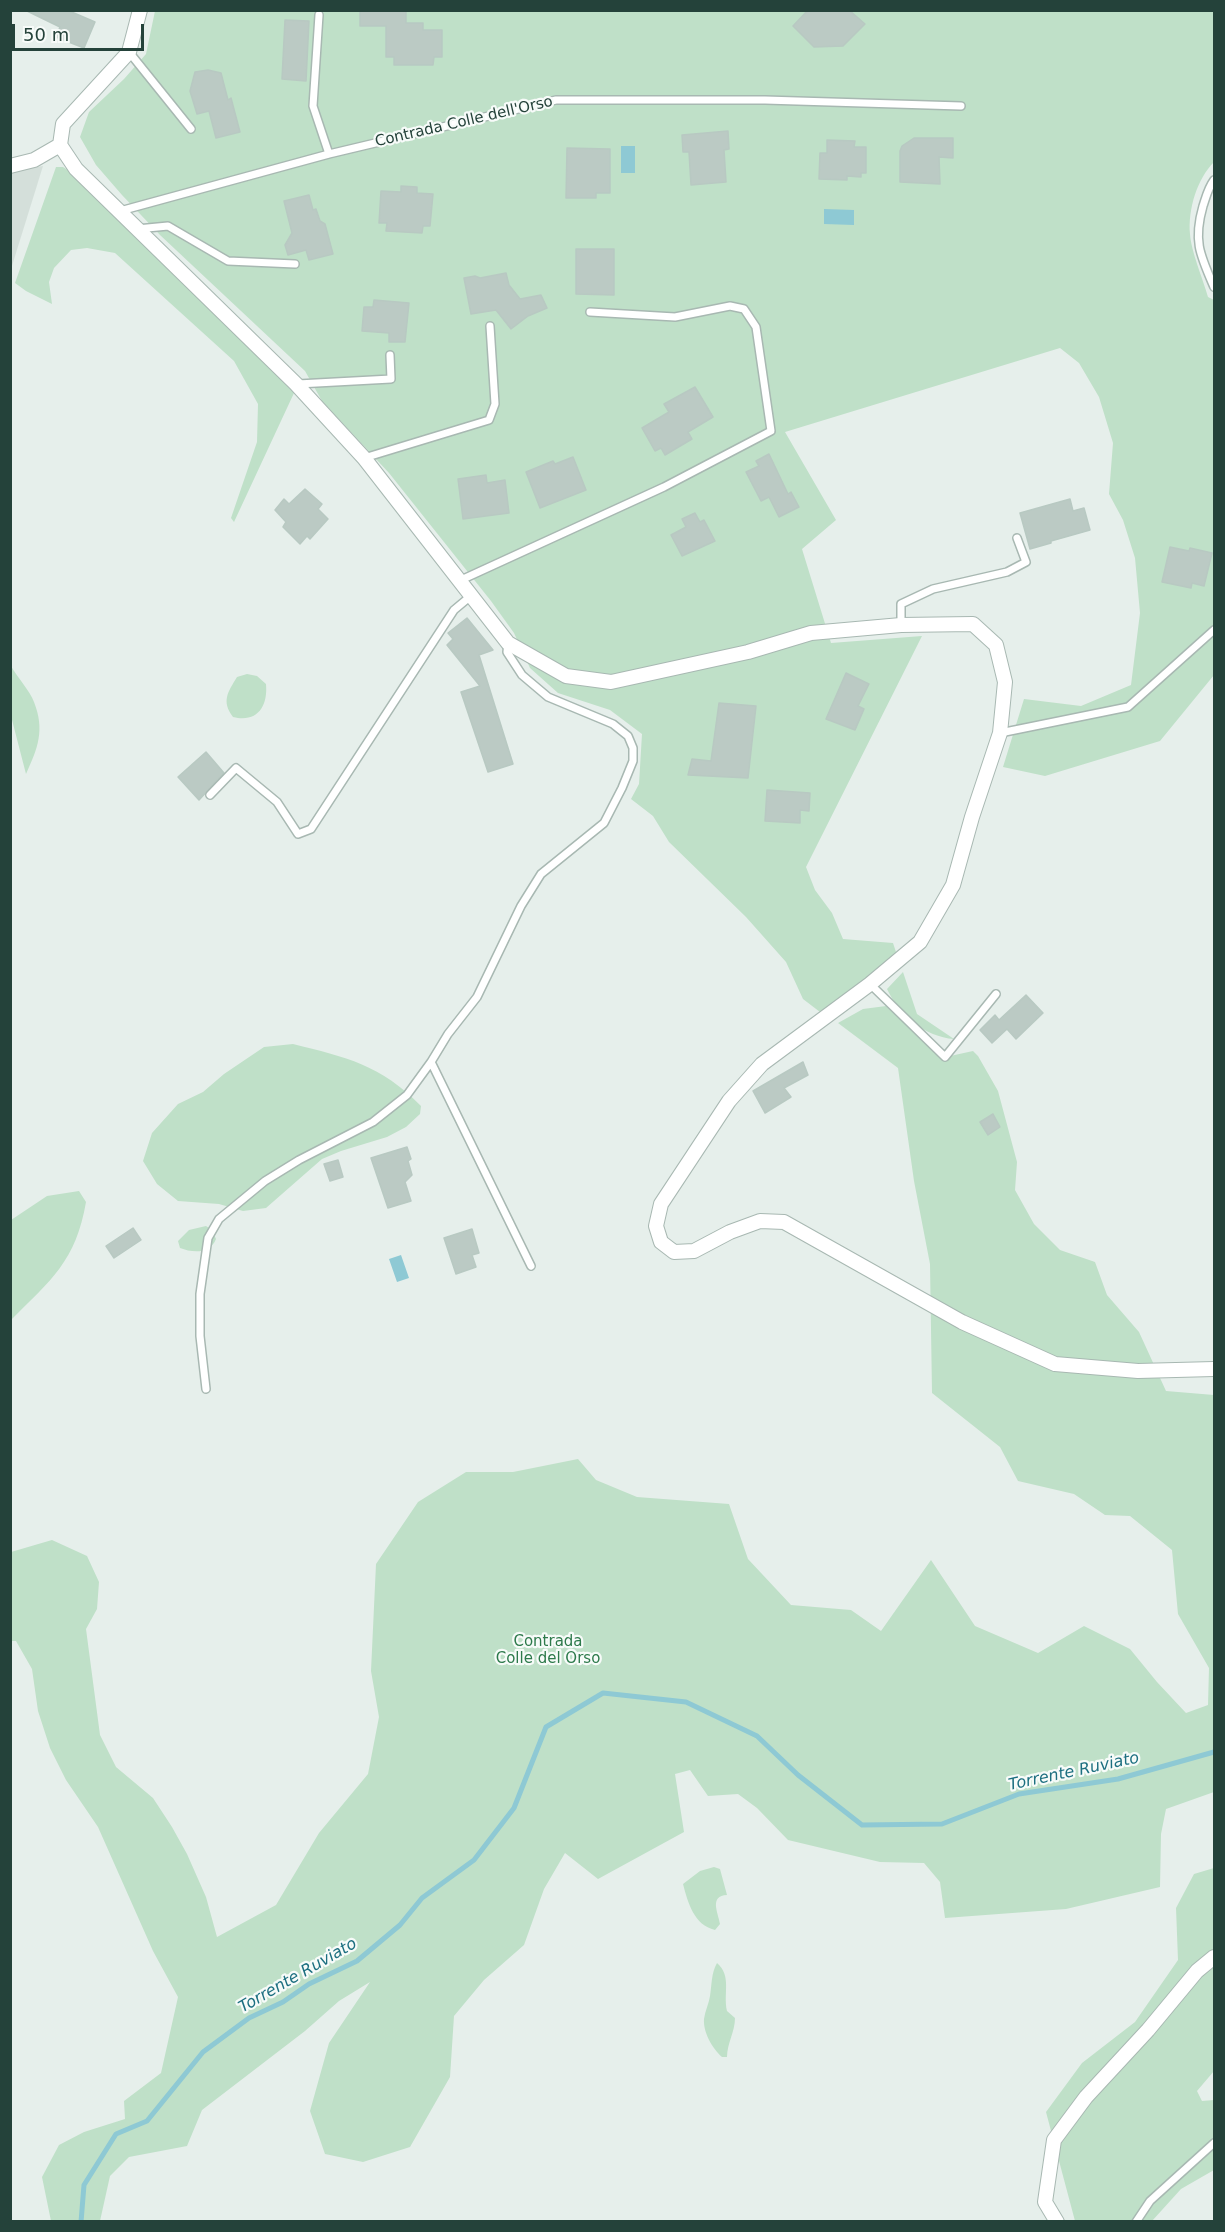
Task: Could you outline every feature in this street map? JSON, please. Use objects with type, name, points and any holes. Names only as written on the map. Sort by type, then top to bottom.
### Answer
[{"type":"street","points":[[140,10],[129,52],[63,124],[60,145],[76,169],[296,384],[364,459],[461,580],[508,643],[566,676],[611,682],[748,652],[811,633],[901,625],[973,624],[996,645],[1005,682],[1000,733],[972,817],[953,885],[920,942],[870,984],[762,1064],[729,1101],[662,1204],[657,1226],[661,1242],[674,1252],[694,1251],[730,1232],[760,1221],[784,1222],[962,1322],[1055,1364],[1138,1371],[1215,1369]]},
{"type":"street","points":[[10,166],[34,160],[60,145]]},
{"type":"street","points":[[1057,2222],[1045,2202],[1054,2140],[1086,2097],[1149,2030],[1197,1971],[1215,1957]]},
{"type":"lane","points":[[319,15],[313,106],[329,153]]},
{"type":"lane","points":[[129,52],[191,129]]},
{"type":"lane","name":"Contrada Colle dell'Orso","points":[[120,211],[329,153],[556,100],[765,100],[961,106]]},
{"type":"lane","points":[[1215,180],[1209,186],[1197,227],[1200,254],[1215,287]]},
{"type":"lane","points":[[137,229],[168,226],[228,261],[295,264]]},
{"type":"lane","points":[[461,580],[664,487],[771,431],[756,327],[744,309],[730,306],[675,317],[590,312]]},
{"type":"lane","points":[[364,459],[489,420],[495,404],[490,326]]},
{"type":"lane","points":[[296,384],[391,379],[390,355]]},
{"type":"lane","points":[[901,625],[901,604],[933,589],[1006,572],[1026,562],[1017,538]]},
{"type":"lane","points":[[210,795],[236,768],[277,802],[298,834],[311,829],[454,610],[472,595]]},
{"type":"lane","points":[[1000,733],[1128,707],[1215,630]]},
{"type":"lane","points":[[206,1389],[200,1336],[200,1294],[208,1238],[219,1219],[265,1181],[373,1122],[407,1095],[448,1034],[477,997],[521,906],[541,874],[604,823],[633,761],[633,748],[628,736],[613,724],[548,697],[522,675],[507,652],[508,643]]},
{"type":"lane","points":[[870,984],[945,1057],[996,994]]},
{"type":"lane","points":[[431,1062],[531,1266]]},
{"type":"lane","points":[[1136,2222],[1150,2200],[1215,2143]]},
{"type":"shaded area","points":[[43,166],[11,269],[11,171]]},
{"type":"green space","points":[[155,11],[1214,11],[1214,162],[1198,186],[1192,205],[1190,224],[1191,241],[1208,297],[1214,300],[1214,675],[1160,741],[1045,776],[1003,767],[1024,699],[1081,706],[1131,685],[1140,613],[1135,558],[1123,520],[1109,494],[1113,443],[1099,397],[1079,363],[1060,348],[785,432],[836,520],[802,549],[831,643],[922,636],[806,867],[815,890],[832,913],[843,939],[893,943],[897,955],[820,1012],[803,999],[786,962],[746,917],[669,842],[653,816],[631,799],[639,784],[642,734],[610,710],[558,693],[530,668],[514,633],[491,601],[389,473],[322,401],[305,371],[160,235],[96,165],[80,137],[89,112],[124,79],[146,54]]},
{"type":"green space","points":[[56,167],[63,167],[71,172],[118,214],[294,393],[234,522],[231,518],[257,442],[258,404],[234,361],[115,253],[87,248],[71,250],[54,268],[49,282],[52,304],[15,283]]},
{"type":"green space","points":[[11,666],[32,698],[39,721],[39,739],[26,774],[11,716]]},
{"type":"green space","points":[[247,674],[257,676],[266,684],[265,700],[255,715],[249,718],[233,717],[227,706],[227,697],[237,677]]},
{"type":"green space","points":[[903,972],[917,1014],[954,1039],[923,1029],[898,1008],[887,989]]},
{"type":"green space","name":"Contrada Colle del Orso","points":[[886,1006],[941,1058],[973,1051],[978,1056],[998,1091],[1017,1162],[1015,1190],[1034,1224],[1060,1250],[1095,1262],[1107,1295],[1139,1332],[1166,1391],[1214,1395],[1214,1792],[1166,1809],[1161,1834],[1160,1887],[1066,1909],[945,1918],[940,1882],[924,1863],[880,1862],[788,1840],[757,1808],[738,1794],[708,1796],[690,1770],[675,1774],[684,1832],[598,1879],[565,1853],[544,1889],[524,1945],[484,1980],[454,2016],[450,2077],[410,2147],[363,2162],[325,2154],[310,2111],[329,2043],[370,1982],[339,2001],[305,2031],[202,2110],[187,2146],[129,2157],[110,2176],[100,2221],[51,2221],[42,2177],[59,2145],[84,2132],[125,2119],[124,2101],[161,2073],[178,1997],[153,1951],[98,1827],[66,1780],[50,1748],[38,1711],[32,1669],[16,1641],[11,1641],[11,1552],[52,1540],[87,1556],[99,1582],[97,1609],[86,1629],[100,1735],[116,1767],[153,1798],[172,1827],[206,1897],[217,1937],[276,1905],[319,1833],[368,1774],[379,1717],[371,1671],[376,1564],[418,1502],[466,1472],[513,1472],[578,1459],[596,1480],[637,1497],[729,1504],[748,1559],[791,1605],[851,1610],[881,1631],[931,1560],[975,1626],[1038,1653],[1084,1626],[1130,1649],[1186,1713],[1208,1705],[1209,1668],[1178,1614],[1172,1550],[1130,1516],[1105,1515],[1074,1494],[1018,1481],[1000,1447],[932,1393],[930,1264],[914,1181],[898,1068],[838,1023],[863,1009]]},
{"type":"green space","points":[[293,1044],[330,1053],[377,1072],[392,1081],[421,1106],[420,1114],[406,1127],[387,1137],[322,1159],[266,1208],[243,1211],[219,1204],[178,1201],[157,1184],[143,1161],[152,1133],[178,1104],[203,1092],[224,1074],[264,1047]]},
{"type":"green space","points":[[79,1191],[86,1202],[76,1240],[50,1281],[11,1320],[11,1220],[47,1196]]},
{"type":"green space","points":[[206,1226],[212,1230],[216,1239],[210,1247],[201,1251],[180,1248],[178,1241],[189,1230]]},
{"type":"green space","points":[[714,1867],[720,1869],[727,1895],[721,1896],[716,1901],[720,1924],[715,1930],[697,1918],[690,1906],[683,1884],[700,1871]]},
{"type":"green space","points":[[1214,1868],[1214,2071],[1197,2091],[1202,2101],[1214,2100],[1214,2170],[1181,2189],[1152,2221],[1075,2221],[1046,2112],[1082,2063],[1135,2022],[1178,1960],[1176,1908],[1194,1874]]},
{"type":"green space","points":[[717,1963],[722,1968],[726,1979],[727,2011],[735,2018],[727,2057],[722,2057],[715,2049],[704,2024]]},
{"type":"water","points":[[621,146],[635,146],[635,173],[621,173]]},
{"type":"water","points":[[824,209],[854,210],[854,225],[824,224]]},
{"type":"water","points":[[401,1255],[409,1278],[397,1282],[389,1259]]},
{"type":"building","points":[[25,10],[67,10],[95,22],[84,48],[56,37],[60,27]]},
{"type":"building","points":[[360,10],[406,10],[406,23],[423,23],[423,30],[442,30],[442,57],[434,57],[433,65],[394,65],[394,57],[386,57],[386,26],[360,26]]},
{"type":"building","points":[[808,10],[849,10],[865,24],[843,46],[814,47],[793,26]]},
{"type":"building","points":[[285,20],[309,21],[306,81],[282,79]]},
{"type":"building","points":[[208,70],[221,73],[228,100],[231,98],[240,132],[216,138],[209,111],[197,114],[190,91],[195,72]]},
{"type":"building","points":[[728,131],[729,149],[724,150],[726,182],[691,185],[689,152],[683,152],[682,135]]},
{"type":"building","points":[[914,138],[953,138],[953,158],[939,157],[940,184],[900,182],[900,151],[902,146]]},
{"type":"building","points":[[827,140],[855,141],[854,147],[866,147],[866,173],[861,173],[861,177],[847,176],[847,180],[819,179],[820,153],[827,153]]},
{"type":"building","points":[[567,148],[610,149],[610,193],[596,193],[596,198],[566,198]]},
{"type":"building","points":[[401,186],[417,187],[417,193],[433,194],[430,226],[423,226],[422,233],[386,231],[387,223],[379,223],[381,191],[401,192]]},
{"type":"building","points":[[309,195],[313,210],[316,209],[320,221],[325,224],[333,254],[309,260],[306,250],[288,255],[285,245],[292,233],[284,201]]},
{"type":"building","points":[[576,249],[614,249],[614,295],[576,294]]},
{"type":"building","points":[[506,273],[509,285],[520,299],[541,295],[547,308],[528,316],[511,329],[496,310],[471,314],[464,278],[475,276],[480,278]]},
{"type":"building","points":[[374,300],[409,303],[405,342],[389,342],[389,333],[362,331],[364,307],[373,307]]},
{"type":"building","points":[[695,387],[713,417],[688,432],[692,439],[665,455],[661,448],[655,451],[642,428],[669,412],[664,404]]},
{"type":"building","points":[[769,454],[788,494],[791,492],[799,507],[779,517],[769,497],[761,501],[746,472],[759,466],[756,461]]},
{"type":"building","points":[[573,457],[586,490],[540,508],[526,472],[553,461],[555,464]]},
{"type":"building","points":[[486,475],[487,483],[505,480],[509,513],[463,519],[458,479]]},
{"type":"building","points":[[305,489],[322,504],[318,509],[328,519],[310,539],[307,536],[300,544],[283,527],[286,522],[275,510],[284,499],[289,504]]},
{"type":"building","points":[[1070,499],[1073,511],[1084,508],[1090,530],[1030,549],[1020,513]]},
{"type":"building","points":[[695,513],[700,522],[704,520],[715,541],[682,556],[671,535],[686,527],[682,519]]},
{"type":"building","points":[[1170,547],[1189,551],[1190,548],[1212,553],[1204,586],[1192,583],[1191,588],[1162,582]]},
{"type":"building","points":[[467,618],[493,650],[479,655],[513,764],[488,772],[461,692],[480,686],[447,645],[453,639],[448,633]]},
{"type":"building","points":[[846,673],[869,684],[858,706],[864,709],[855,730],[826,719]]},
{"type":"building","points":[[719,703],[756,706],[748,778],[688,775],[692,759],[711,761]]},
{"type":"building","points":[[206,752],[224,773],[199,800],[178,777]]},
{"type":"building","points":[[767,790],[810,793],[809,811],[800,810],[800,823],[765,821]]},
{"type":"building","points":[[1026,995],[1043,1013],[1016,1039],[1007,1029],[992,1043],[980,1030],[995,1015],[999,1020]]},
{"type":"building","points":[[803,1062],[808,1075],[784,1088],[791,1097],[765,1113],[753,1091]]},
{"type":"building","points":[[993,1114],[1000,1127],[988,1135],[980,1122]]},
{"type":"building","points":[[407,1147],[411,1159],[408,1161],[412,1175],[405,1182],[411,1201],[388,1208],[371,1158]]},
{"type":"building","points":[[338,1160],[343,1177],[330,1181],[324,1164]]},
{"type":"building","points":[[133,1228],[141,1240],[114,1258],[106,1246]]},
{"type":"building","points":[[472,1229],[479,1253],[472,1255],[476,1267],[456,1274],[444,1238]]},
{"type":"waterway","name":"Torrente Ruviato","points":[[81,2222],[84,2185],[116,2134],[147,2121],[203,2052],[249,2018],[283,2002],[309,1984],[357,1961],[400,1925],[422,1898],[474,1860],[514,1808],[546,1727],[603,1693],[686,1702],[757,1736],[798,1775],[862,1825],[942,1824],[1019,1794],[1118,1779],[1214,1752]]}]
